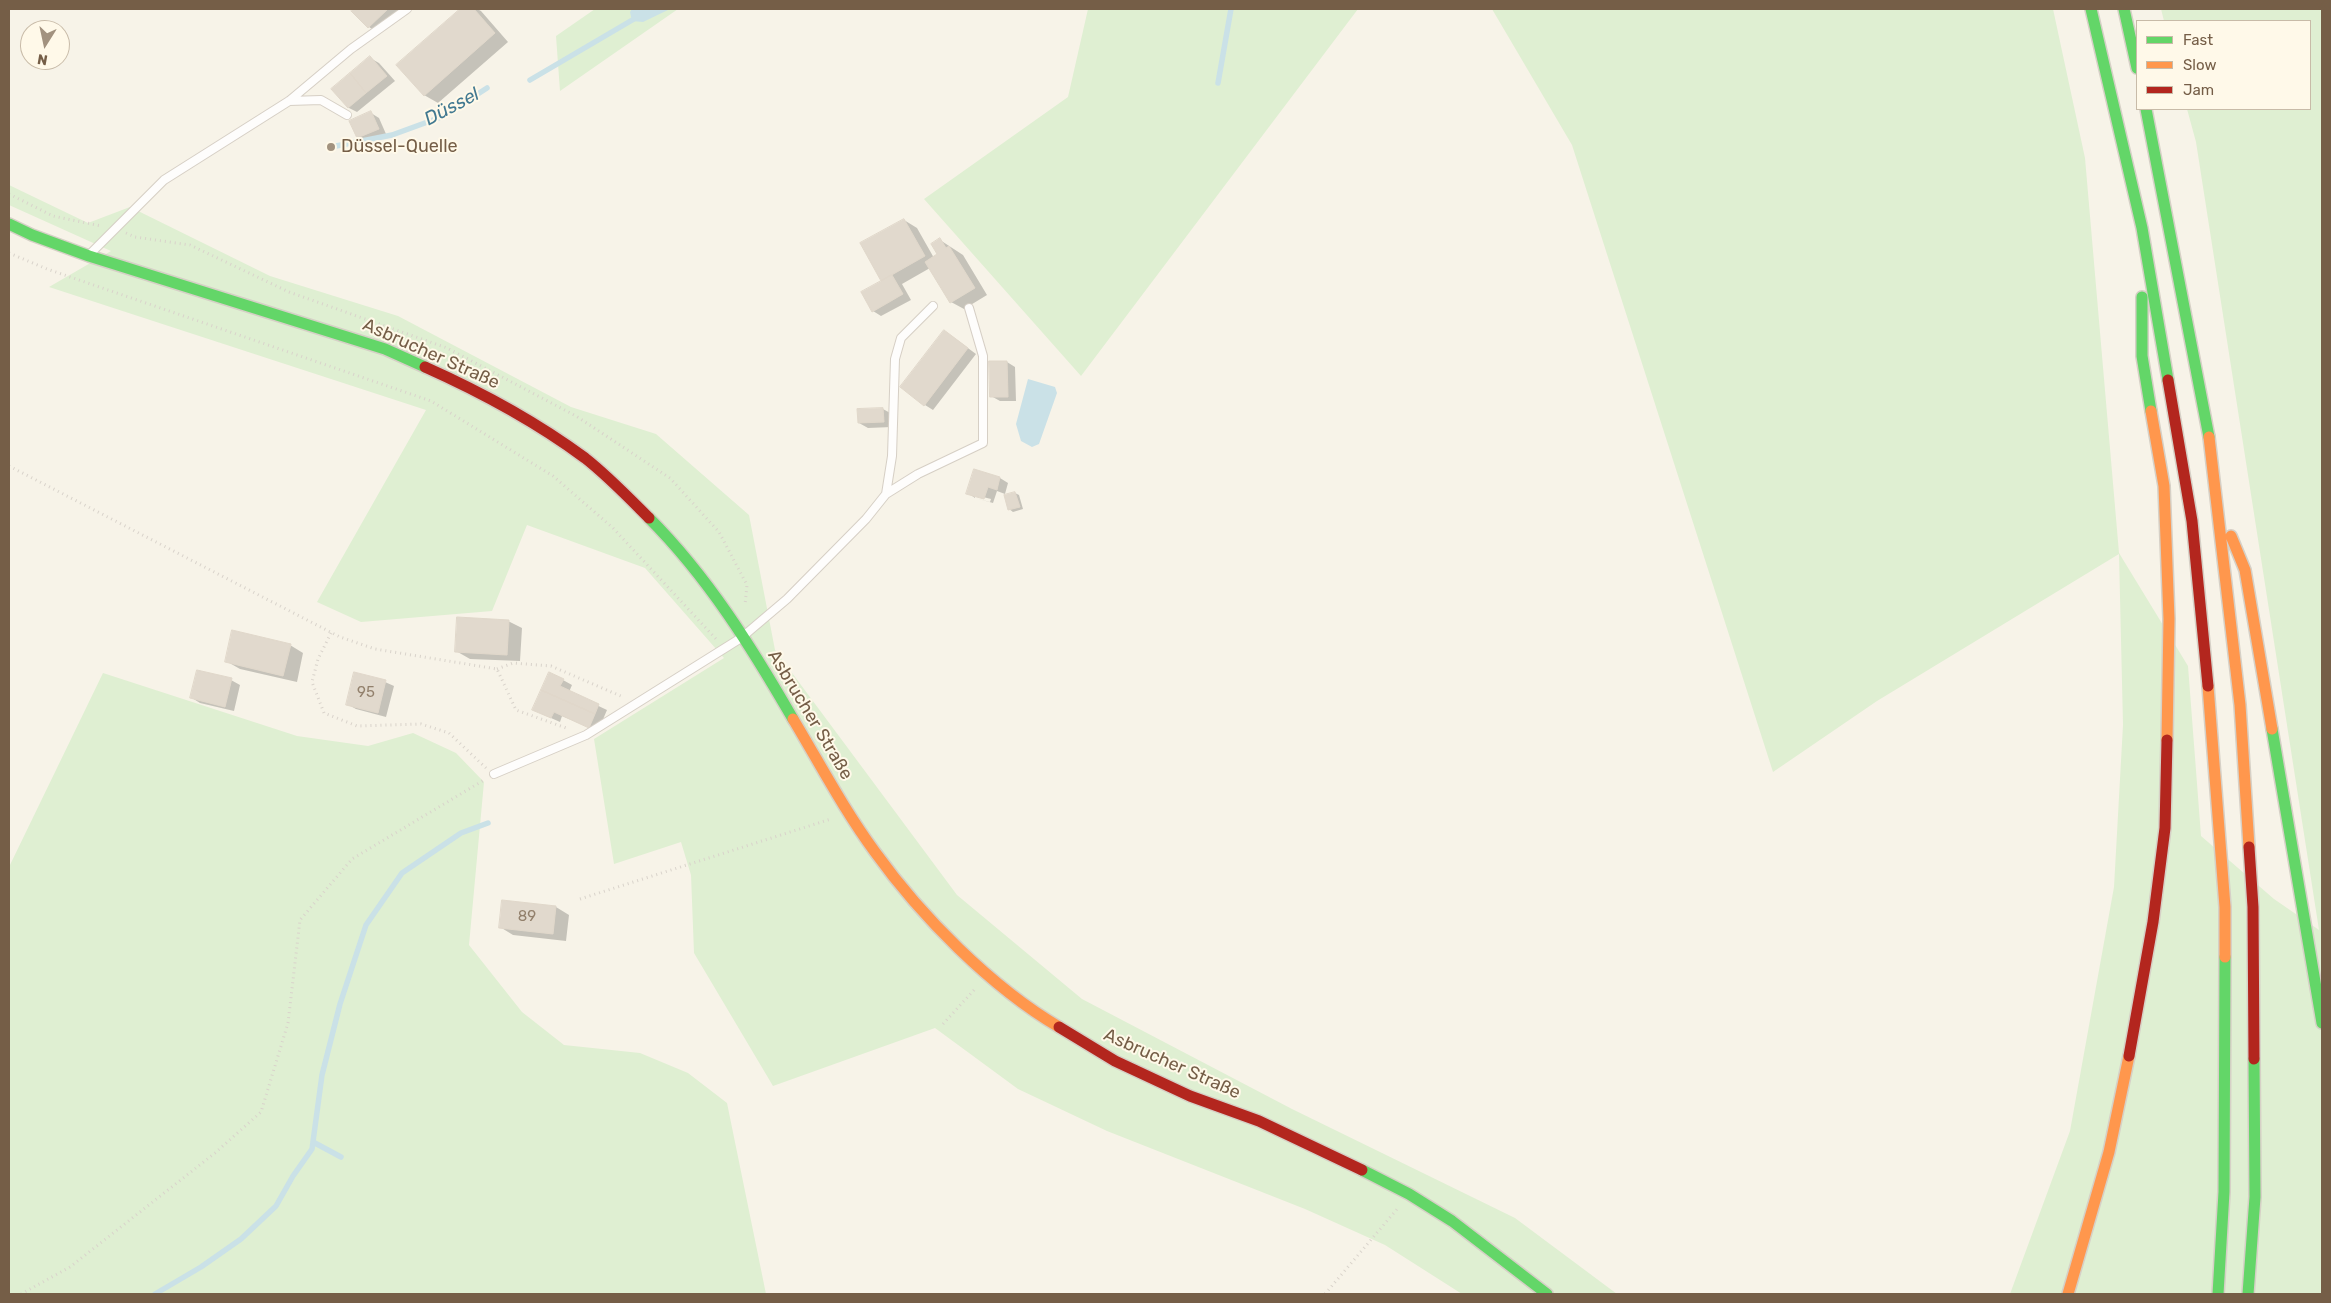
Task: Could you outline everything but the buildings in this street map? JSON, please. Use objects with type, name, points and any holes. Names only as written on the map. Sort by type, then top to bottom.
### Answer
[{"type":"main road","points":[[2091,9],[2142,228],[2192,521],[2203,620],[2225,907],[2224,1192],[2218,1294]]},
{"type":"main road","points":[[2124,9],[2136,63]]},
{"type":"main road","points":[[2146,110],[2204,405],[2218,504],[2240,705],[2253,906],[2255,1197],[2248,1294]]},
{"type":"main road","name":"Asbrucher Straße","points":[[9,224],[89,256],[385,349],[458,381],[517,413],[586,459],[672,540],[712,591],[788,710],[848,812],[875,853],[931,920],[989,977],[1051,1023],[1115,1061],[1190,1096],[1259,1122],[1326,1151],[1409,1194],[1452,1221],[1547,1294]]},
{"type":"main road","points":[[2068,1294],[2108,1152],[2137,1019],[2153,922],[2165,828],[2169,619],[2165,496],[2142,356],[2142,228]]},
{"type":"main road","points":[[2218,504],[2245,570],[2322,1023]]},
{"type":"lane","points":[[89,256],[164,180],[289,101],[351,49],[407,9]]},
{"type":"lane","points":[[289,101],[321,100],[348,116]]},
{"type":"lane","points":[[886,494],[892,456],[895,359],[901,338],[933,306]]},
{"type":"lane","points":[[494,774],[586,735],[742,638],[787,599],[866,519],[886,494],[918,474],[983,443],[983,356],[969,308]]},
{"type":"path","points":[[9,253],[47,269],[431,401],[552,476],[613,528],[725,648]]},
{"type":"path","points":[[9,466],[331,633],[375,649],[497,669],[513,662],[551,666],[637,703]]},
{"type":"path","points":[[22,1294],[70,1266],[215,1152],[261,1112],[288,1023],[300,920],[352,859],[494,774],[449,733],[421,724],[358,726],[324,713],[312,682],[318,659],[331,633]]},
{"type":"path","points":[[497,669],[516,710],[586,735]]},
{"type":"path","points":[[826,811],[835,826]]},
{"type":"path","points":[[580,899],[832,819],[848,812]]},
{"type":"path","points":[[943,1024],[974,990],[989,977]]},
{"type":"path","points":[[968,983],[982,996]]},
{"type":"path","points":[[1390,1202],[1406,1213]]},
{"type":"path","points":[[1325,1294],[1398,1207]]},
{"type":"green space","points":[[595,9],[678,9],[560,91],[556,36]]},
{"type":"green space","points":[[1088,9],[1358,9],[1081,376],[924,199],[1068,97]]},
{"type":"green space","points":[[1492,9],[2053,9],[2085,158],[2119,553],[2188,666],[2201,836],[2274,899],[2319,930],[2196,142],[2187,110],[2311,110],[2311,20],[2164,20],[2161,9],[2322,9],[2322,1294],[2010,1294],[2070,1131],[2114,887],[2123,725],[2119,554],[1877,701],[1773,772],[1572,145]]},
{"type":"green space","points":[[9,185],[88,223],[130,207],[270,276],[398,316],[571,407],[656,434],[749,515],[775,650],[957,895],[1082,999],[1292,1109],[1515,1218],[1617,1294],[1462,1294],[1385,1245],[1305,1209],[1107,1131],[1018,1089],[935,1028],[773,1086],[694,953],[691,875],[681,842],[614,864],[594,739],[724,658],[645,568],[527,525],[492,611],[361,622],[317,602],[426,410],[49,287],[111,251],[9,205]]},
{"type":"green space","points":[[103,673],[297,736],[368,746],[413,733],[456,753],[484,782],[469,945],[522,1012],[564,1045],[640,1053],[688,1073],[727,1103],[766,1294],[9,1294],[9,867]]},
{"type":"water","points":[[632,9],[670,9],[643,22],[632,21],[630,12]]},
{"type":"water","points":[[1028,379],[1055,387],[1057,393],[1039,444],[1032,447],[1021,441],[1016,424]]},
{"type":"waterway","name":"Düssel","points":[[530,80],[651,9]]},
{"type":"waterway","points":[[1218,83],[1231,9]]},
{"type":"waterway","name":"Düssel","points":[[331,147],[392,135],[444,116],[487,88]]},
{"type":"waterway","points":[[155,1294],[201,1267],[241,1239],[276,1206],[293,1176],[312,1149],[322,1075],[340,1004],[366,925],[402,873],[461,833],[488,823]]},
{"type":"waterway","points":[[313,1142],[341,1157]]},
{"type":"traffic: fast","points":[[2091,9],[2142,228],[2168,380]]},
{"type":"traffic: fast","points":[[2124,9],[2136,63]]},
{"type":"traffic: fast","points":[[2146,110],[2209,437]]},
{"type":"traffic: fast","points":[[9,224],[32,235],[89,256],[385,349],[425,367]]},
{"type":"traffic: fast","points":[[2142,297],[2142,356],[2151,411]]},
{"type":"traffic: fast","points":[[649,518],[691,564],[728,614],[762,666],[793,719]]},
{"type":"traffic: fast","points":[[2272,729],[2322,1023]]},
{"type":"traffic: fast","points":[[2218,1294],[2224,1192],[2225,957]]},
{"type":"traffic: fast","points":[[2248,1294],[2255,1197],[2254,1059]]},
{"type":"traffic: fast","points":[[1362,1170],[1409,1194],[1452,1221],[1547,1294]]},
{"type":"traffic: slow","points":[[2151,411],[2164,486],[2169,619],[2167,740]]},
{"type":"traffic: slow","points":[[2209,437],[2240,705],[2249,847]]},
{"type":"traffic: slow","points":[[2231,536],[2245,570],[2272,729]]},
{"type":"traffic: slow","points":[[2208,686],[2225,907],[2225,957]]},
{"type":"traffic: slow","points":[[793,719],[864,836],[914,901],[983,971],[1033,1011],[1059,1027]]},
{"type":"traffic: slow","points":[[2068,1294],[2109,1152],[2129,1056]]},
{"type":"traffic: jam","points":[[425,367],[507,408],[566,444],[602,472],[649,518]]},
{"type":"traffic: jam","points":[[2168,380],[2192,521],[2208,686]]},
{"type":"traffic: jam","points":[[2129,1056],[2153,922],[2165,828],[2167,740]]},
{"type":"traffic: jam","points":[[2249,847],[2253,907],[2254,1059]]},
{"type":"traffic: jam","points":[[1059,1027],[1115,1061],[1190,1096],[1259,1121],[1362,1170]]},
{"type":"place","name":"Düssel-Quelle","points":[[331,147]]}]
